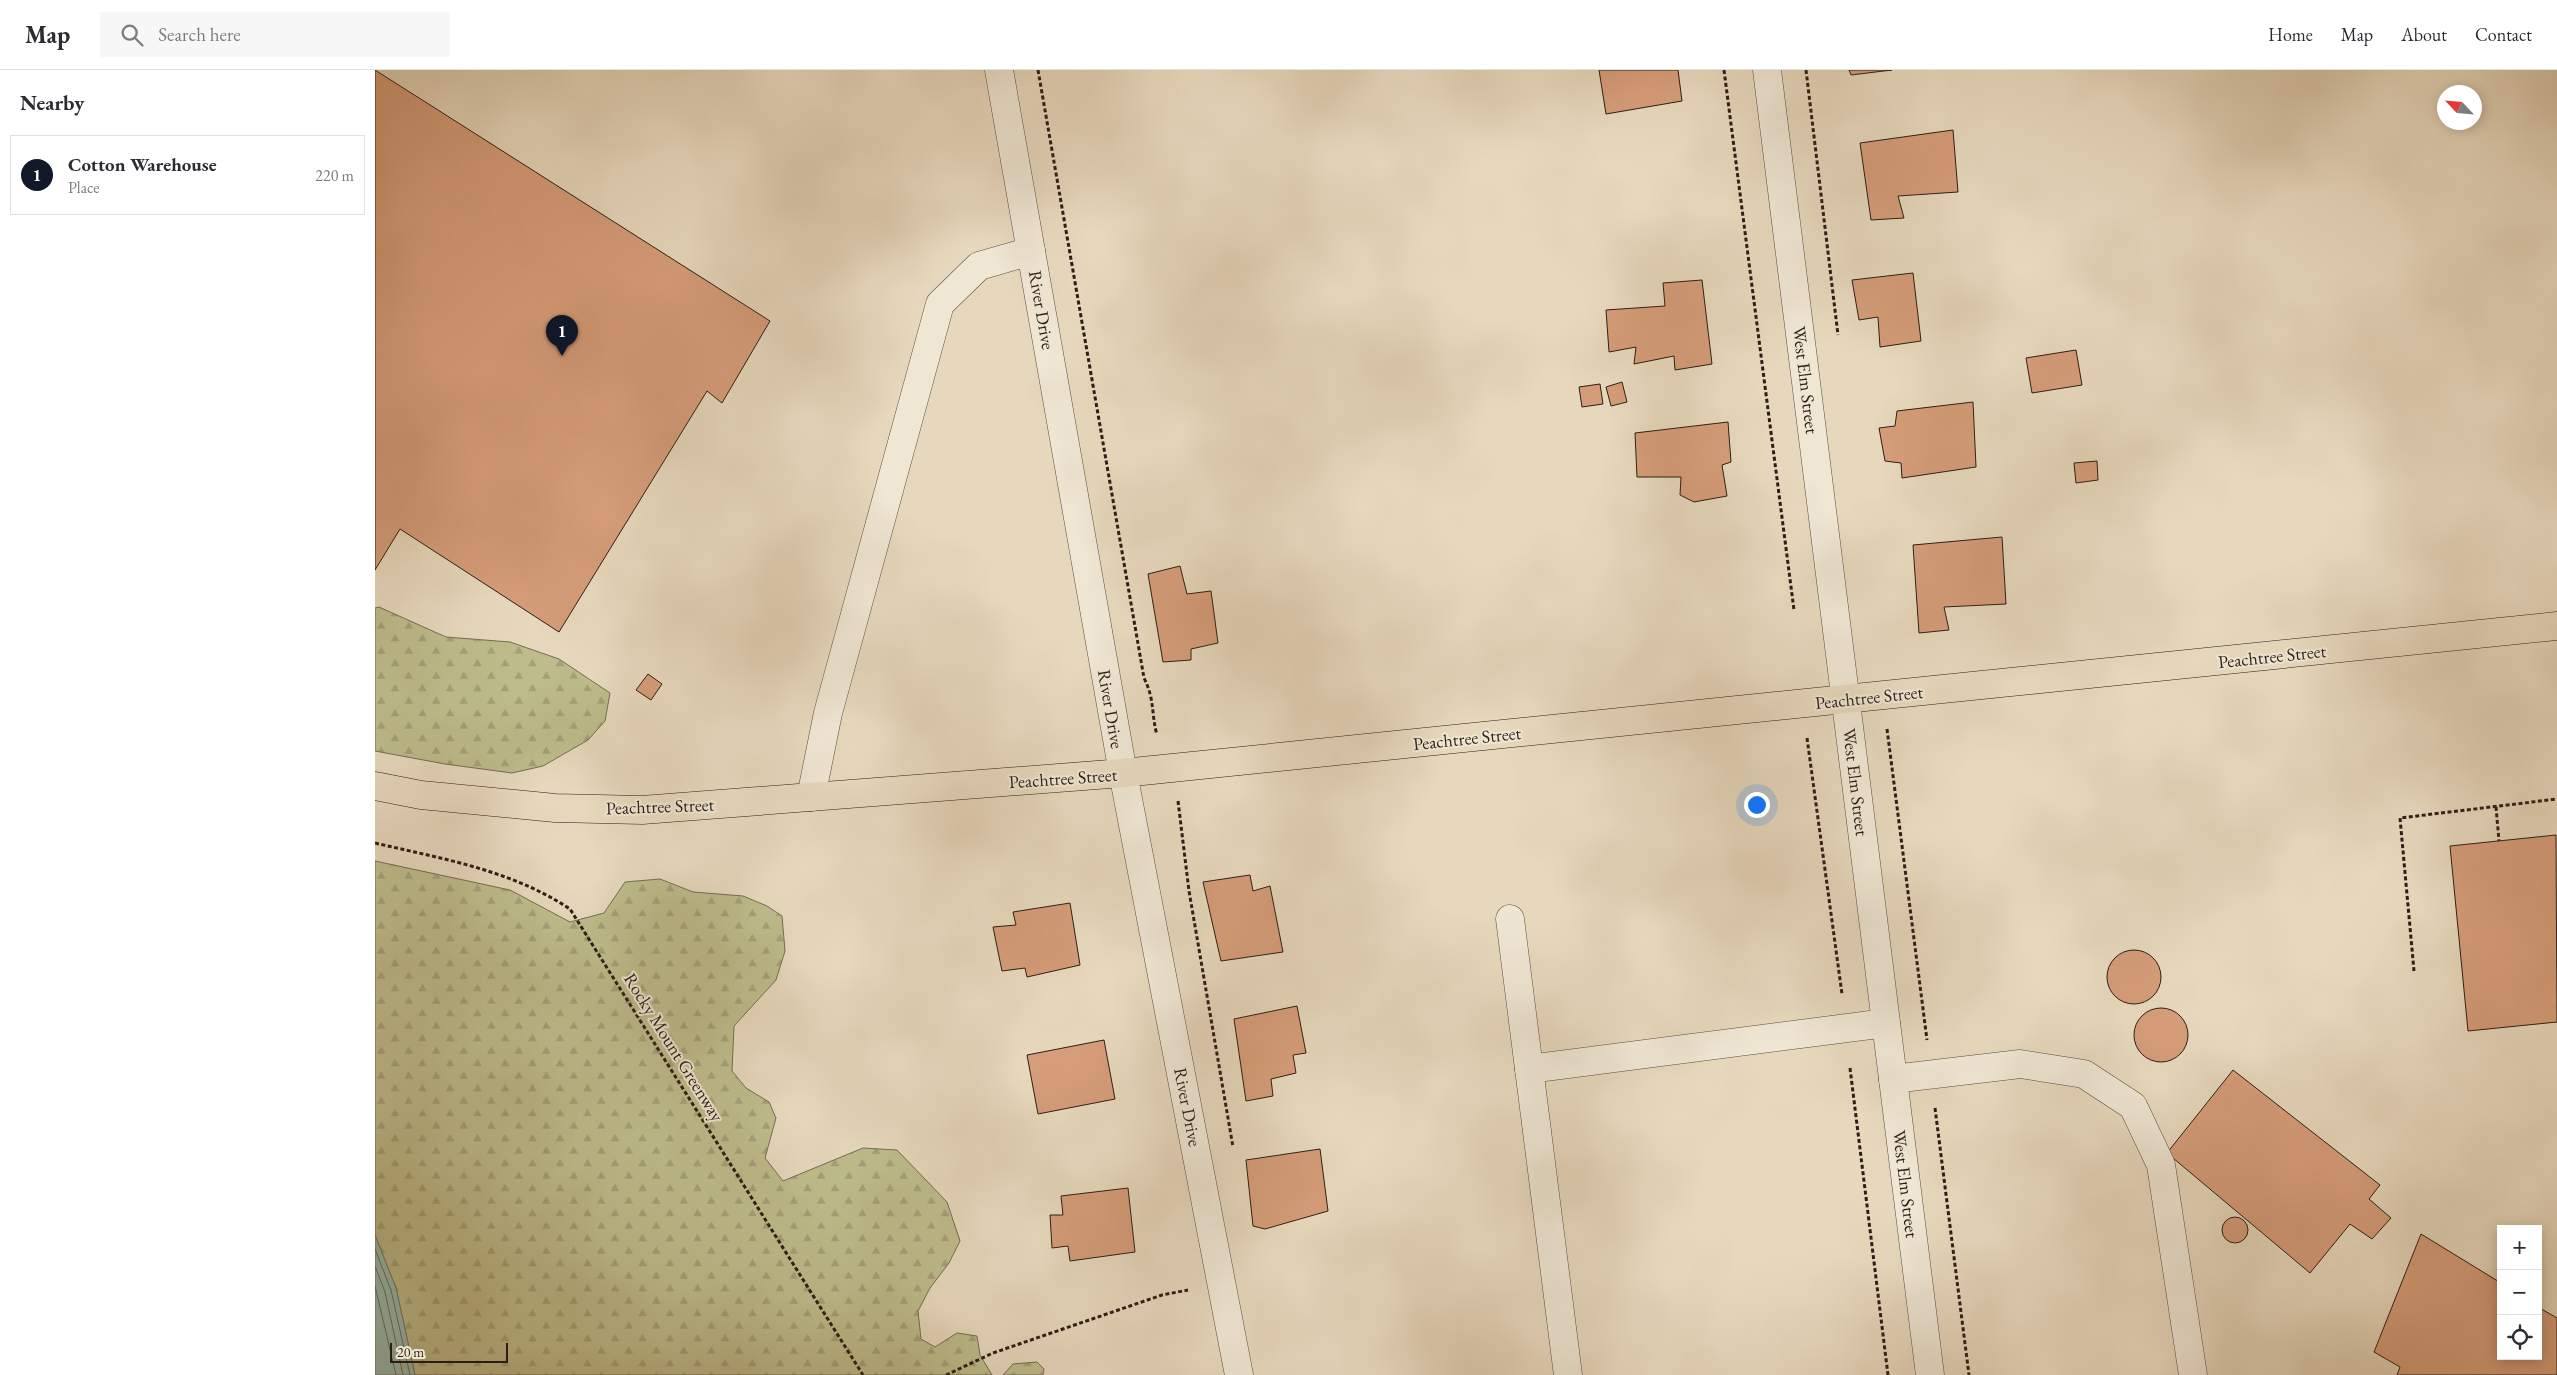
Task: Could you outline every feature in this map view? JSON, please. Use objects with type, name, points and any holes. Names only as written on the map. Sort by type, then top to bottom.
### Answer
[{"type":"main road","name":"Peachtree Street","points":[[375,786],[421,795],[555,808],[642,810],[1166,769],[2557,626]]},
{"type":"street","name":"River Drive","points":[[999,70],[1123,773],[1239,1375]]},
{"type":"street","name":"West Elm Street","points":[[1767,70],[1930,1375]]},
{"type":"street","points":[[811,797],[827,712],[940,304],[979,266],[1031,251]]},
{"type":"street","points":[[1510,919],[1568,1375]]},
{"type":"street","points":[[1529,1069],[1886,1023]]},
{"type":"street","points":[[1893,1079],[2020,1064],[2084,1074],[2133,1106],[2161,1166],[2193,1375]]},
{"type":"path","points":[[1038,70],[1144,678],[1153,694],[1153,722],[1166,769],[1181,808],[1189,891],[1234,1152]]},
{"type":"path","points":[[1724,70],[1795,610]]},
{"type":"path","points":[[1886,723],[1927,1044]]},
{"type":"path","points":[[1806,735],[1843,1002]]},
{"type":"path","points":[[2414,971],[2400,818],[2557,799]]},
{"type":"path","points":[[2496,807],[2499,841]]},
{"type":"path","name":"Rocky Mount Greenway","points":[[375,843],[498,873],[543,892],[569,909],[863,1375]]},
{"type":"path","points":[[1850,1068],[1888,1375]]},
{"type":"path","points":[[1934,1099],[1969,1375]]},
{"type":"path","points":[[946,1375],[993,1352],[1162,1295],[1196,1289]]},
{"type":"green space","points":[[379,607],[446,637],[510,642],[559,659],[610,693],[605,721],[588,740],[543,766],[512,773],[445,764],[375,751],[375,608]]},
{"type":"green space","points":[[375,861],[510,890],[570,922],[604,913],[625,882],[660,879],[693,892],[743,896],[767,906],[782,916],[785,951],[776,980],[734,1026],[732,1071],[746,1088],[769,1102],[776,1118],[765,1158],[783,1181],[863,1148],[897,1150],[947,1202],[960,1241],[949,1263],[930,1288],[918,1311],[921,1339],[935,1347],[957,1333],[977,1336],[980,1355],[992,1375],[415,1375],[396,1288],[375,1235]]},
{"type":"green space","points":[[1037,1362],[1044,1369],[1043,1375],[1003,1375],[1013,1364]]},
{"type":"water","points":[[375,1235],[396,1288],[415,1375],[375,1375]]},
{"type":"building","points":[[375,70],[770,321],[722,403],[707,391],[559,632],[400,529],[375,570]]},
{"type":"building","points":[[1599,70],[1678,70],[1682,101],[1606,114]]},
{"type":"building","points":[[1849,70],[1892,70],[1851,75]]},
{"type":"building","points":[[1953,130],[1958,192],[1898,196],[1904,218],[1871,220],[1860,143]]},
{"type":"building","points":[[1913,273],[1921,341],[1880,347],[1878,317],[1859,320],[1852,280]]},
{"type":"building","points":[[1702,280],[1712,364],[1675,370],[1674,356],[1634,364],[1636,347],[1609,352],[1606,310],[1665,306],[1663,283]]},
{"type":"building","points":[[2076,350],[2082,385],[2032,393],[2026,358]]},
{"type":"building","points":[[1622,382],[1627,402],[1611,406],[1606,387]]},
{"type":"building","points":[[1600,384],[1603,404],[1582,407],[1579,387]]},
{"type":"building","points":[[1973,402],[1976,467],[1902,478],[1901,463],[1885,461],[1879,428],[1895,426],[1897,411]]},
{"type":"building","points":[[1728,422],[1731,462],[1722,465],[1727,496],[1694,502],[1680,495],[1681,477],[1637,477],[1635,433]]},
{"type":"building","points":[[2097,461],[2098,480],[2076,483],[2074,463]]},
{"type":"building","points":[[2002,537],[2006,604],[1944,607],[1949,630],[1919,633],[1913,545]]},
{"type":"building","points":[[1180,566],[1187,594],[1211,591],[1218,643],[1191,649],[1191,660],[1163,662],[1148,574]]},
{"type":"building","points":[[648,674],[662,684],[651,700],[636,690]]},
{"type":"building","points":[[2556,835],[2557,1022],[2468,1031],[2450,846]]},
{"type":"building","points":[[1250,875],[1253,891],[1270,886],[1283,952],[1221,961],[1203,882]]},
{"type":"building","points":[[1070,903],[1080,965],[1027,977],[1025,968],[1002,971],[993,927],[1016,925],[1013,912]]},
{"type":"building","points":[[2134,950],[2144,952],[2153,958],[2159,967],[2161,977],[2159,987],[2153,996],[2144,1002],[2134,1004],[2124,1002],[2115,996],[2109,987],[2107,977],[2109,967],[2115,958],[2124,952]]},
{"type":"building","points":[[1297,1006],[1306,1053],[1293,1055],[1296,1073],[1271,1079],[1273,1096],[1246,1101],[1234,1019]]},
{"type":"building","points":[[2161,1008],[2171,1010],[2180,1016],[2186,1025],[2188,1035],[2186,1045],[2180,1054],[2171,1060],[2161,1062],[2151,1060],[2142,1054],[2136,1045],[2134,1035],[2136,1025],[2142,1016],[2151,1010]]},
{"type":"building","points":[[1104,1040],[1115,1099],[1038,1114],[1027,1055]]},
{"type":"building","points":[[2233,1070],[2380,1185],[2369,1199],[2391,1218],[2372,1239],[2350,1224],[2310,1273],[2167,1153]]},
{"type":"building","points":[[1320,1149],[1328,1211],[1265,1229],[1253,1226],[1246,1160]]},
{"type":"building","points":[[1128,1188],[1135,1252],[1070,1261],[1068,1246],[1052,1248],[1050,1215],[1063,1215],[1061,1196]]},
{"type":"building","points":[[2235,1217],[2244,1221],[2248,1230],[2244,1239],[2235,1243],[2226,1239],[2222,1230],[2226,1221]]},
{"type":"building","points":[[2421,1234],[2497,1281],[2497,1360],[2542,1360],[2542,1309],[2557,1318],[2557,1375],[2397,1375],[2400,1367],[2374,1352]]},
{"type":"place","name":"Cotton Warehouse","points":[[562,356]]}]
